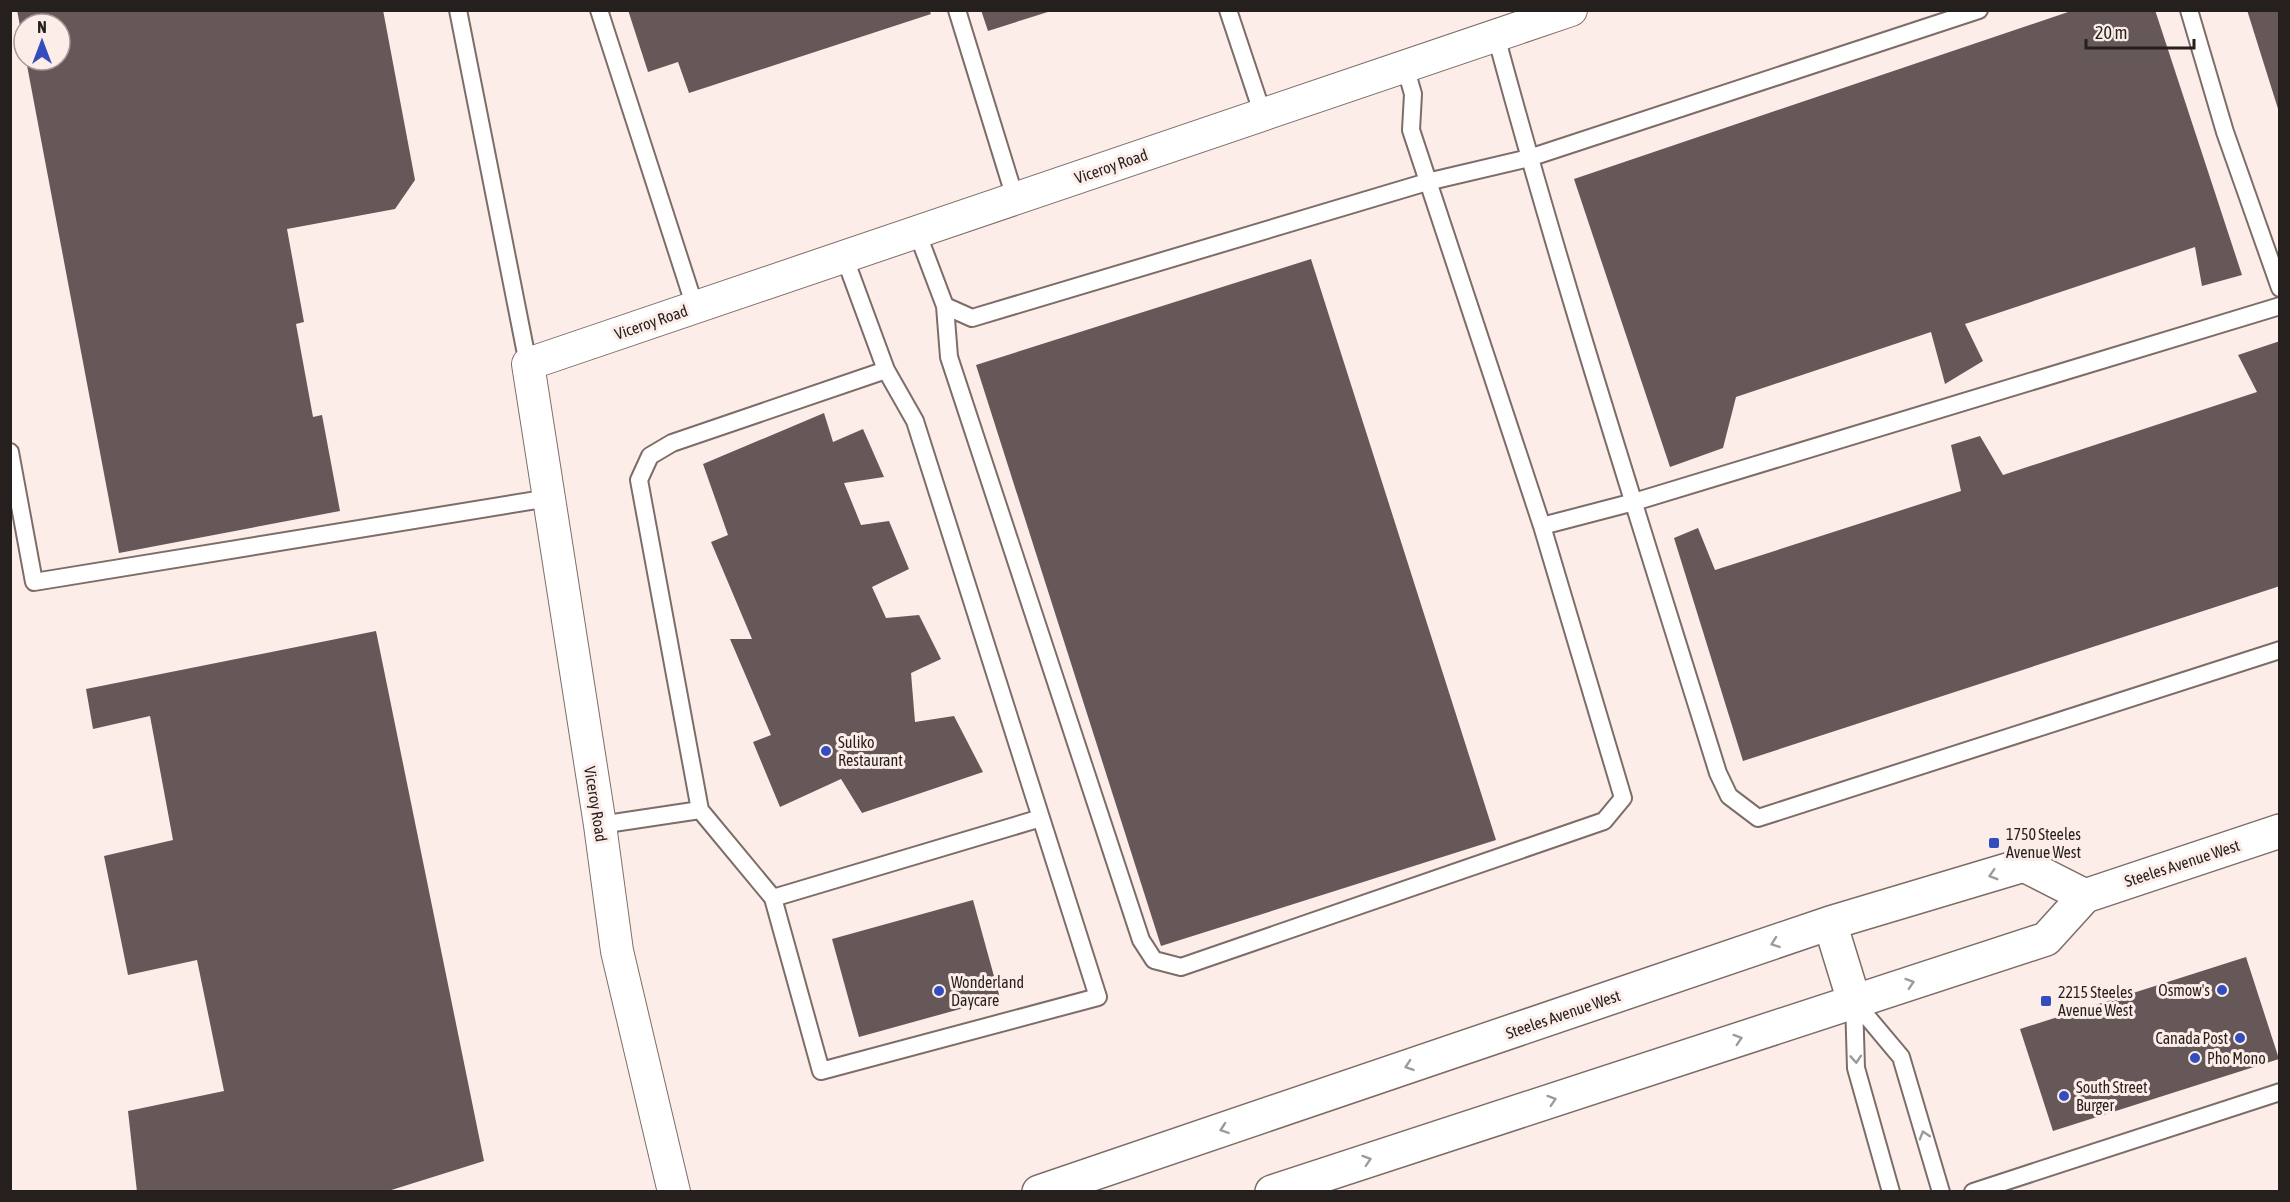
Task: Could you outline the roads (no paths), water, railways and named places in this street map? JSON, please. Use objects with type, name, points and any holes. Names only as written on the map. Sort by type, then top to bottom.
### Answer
[{"type":"main road","name":"Steeles Avenue West","points":[[1272,1191],[1322,1187],[1854,1001],[2046,939],[2085,896],[2280,831]]},
{"type":"main road","name":"Steeles Avenue West","points":[[1039,1191],[1830,923],[2024,865],[2085,896]]},
{"type":"main road","points":[[1830,923],[1854,1001]]},
{"type":"street","name":"Viceroy Road","points":[[674,1191],[617,951],[600,825],[528,364],[1496,36],[1556,13]]},
{"type":"lane","points":[[458,10],[528,364]]},
{"type":"lane","points":[[599,10],[695,307]]},
{"type":"lane","points":[[957,10],[1015,198]]},
{"type":"lane","points":[[1228,10],[1263,115]]},
{"type":"lane","points":[[945,306],[972,318],[1427,182],[1529,158],[1979,10]]},
{"type":"lane","points":[[2189,10],[2225,132],[2280,288]]},
{"type":"lane","points":[[1496,36],[1529,158],[1634,502],[1718,773],[1729,796],[1758,818],[2280,650]]},
{"type":"lane","points":[[917,232],[945,306],[949,357],[1142,940],[1154,960],[1181,967],[1604,820],[1623,798],[1542,526],[1411,130],[1413,94],[1405,66]]},
{"type":"lane","points":[[844,256],[886,370],[915,422],[1098,997],[821,1071],[773,898],[700,810],[639,480],[650,456],[672,443],[886,370]]},
{"type":"lane","points":[[1542,526],[1634,502],[2280,306]]},
{"type":"lane","points":[[10,452],[34,582],[549,498]]},
{"type":"lane","points":[[600,825],[700,810]]},
{"type":"lane","points":[[773,898],[1041,818]]},
{"type":"lane","points":[[1854,1001],[1856,1068],[1891,1191]]},
{"type":"lane","points":[[1854,1001],[1901,1057],[1941,1191]]},
{"type":"lane","points":[[1973,1191],[2280,1092]]},
{"type":"place","name":"Suliko Restaurant","points":[[826,751]]},
{"type":"place","name":"1750 Steeles Avenue West","points":[[1994,843]]},
{"type":"place","name":"Osmow's","points":[[2222,990]]},
{"type":"place","name":"Wonderland Daycare","points":[[939,991]]},
{"type":"place","name":"2215 Steeles Avenue West","points":[[2046,1001]]},
{"type":"place","name":"Canada Post","points":[[2240,1038]]},
{"type":"place","name":"Pho Mono","points":[[2195,1058]]},
{"type":"place","name":"South Street Burger","points":[[2064,1096]]}]
